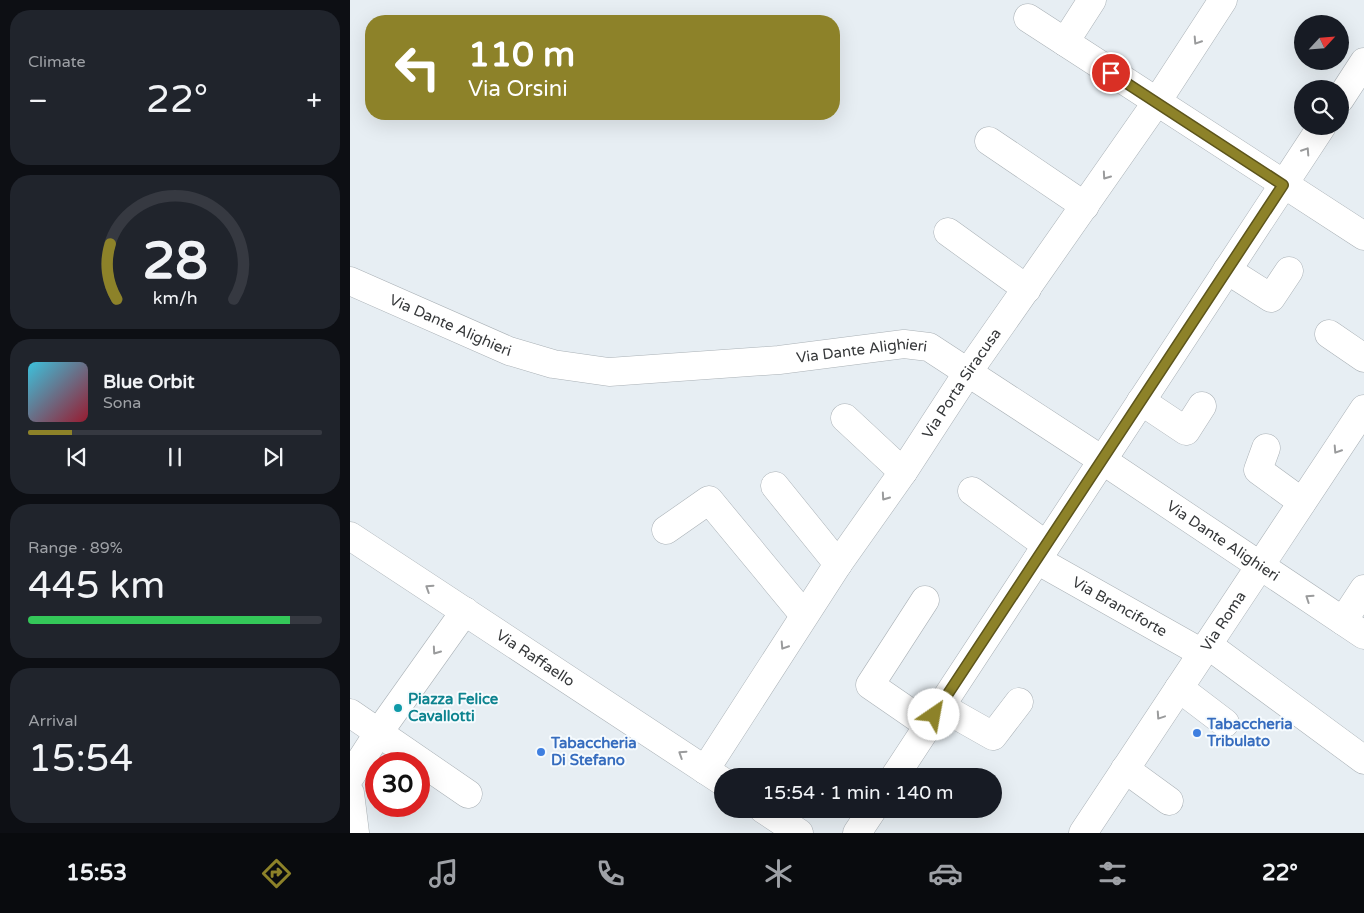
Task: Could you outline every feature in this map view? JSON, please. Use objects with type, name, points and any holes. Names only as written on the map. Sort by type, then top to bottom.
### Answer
[{"type":"street","points":[[1065,42],[1092,0]]},
{"type":"street","name":"Via Porta Siracusa","points":[[718,768],[804,615],[903,472],[968,372],[1156,103],[1223,0]]},
{"type":"street","points":[[1028,18],[1156,103],[1364,236]]},
{"type":"street","points":[[1349,85],[1364,62]]},
{"type":"street","points":[[899,768],[1316,135]]},
{"type":"street","points":[[989,141],[1085,206]]},
{"type":"street","points":[[948,232],[1027,289]]},
{"type":"street","points":[[1228,270],[1271,298],[1289,271]]},
{"type":"street","name":"Via Dante Alighieri","points":[[350,281],[509,351],[554,364],[608,372],[779,360],[904,344],[929,347],[1354,628]]},
{"type":"street","points":[[1329,334],[1364,358]]},
{"type":"street","points":[[1142,401],[1186,431],[1202,406]]},
{"type":"street","name":"Via Roma","points":[[1087,831],[1125,770],[1364,409]]},
{"type":"street","points":[[845,418],[903,472]]},
{"type":"street","points":[[1266,448],[1258,470],[1302,502]]},
{"type":"street","points":[[775,486],[838,564]]},
{"type":"street","name":"Via Branciforte","points":[[972,491],[1042,553],[1205,649],[1364,760]]},
{"type":"street","points":[[666,530],[709,500],[804,615]]},
{"type":"street","name":"Via Raffaello","points":[[352,542],[464,611],[714,776]]},
{"type":"street","points":[[1354,628],[1364,589]]},
{"type":"street","points":[[925,600],[870,685],[934,715],[994,736],[1019,702]]},
{"type":"street","points":[[350,777],[379,732],[464,611]]},
{"type":"street","points":[[1179,688],[1225,723]]},
{"type":"street","points":[[350,713],[468,794]]},
{"type":"street","points":[[1125,770],[1169,800]]},
{"type":"street","points":[[350,793],[355,833]]},
{"type":"street","points":[[776,818],[799,833]]},
{"type":"street","points":[[857,833],[867,818]]},
{"type":"place","name":"Piazza Felice Cavallotti","points":[[398,708]]},
{"type":"place","name":"Tabaccheria Tribulato","points":[[1197,733]]},
{"type":"place","name":"Tabaccheria Di Stefano","points":[[541,752]]},
{"type":"route","points":[[934,715],[1283,185],[1111,73]]}]
